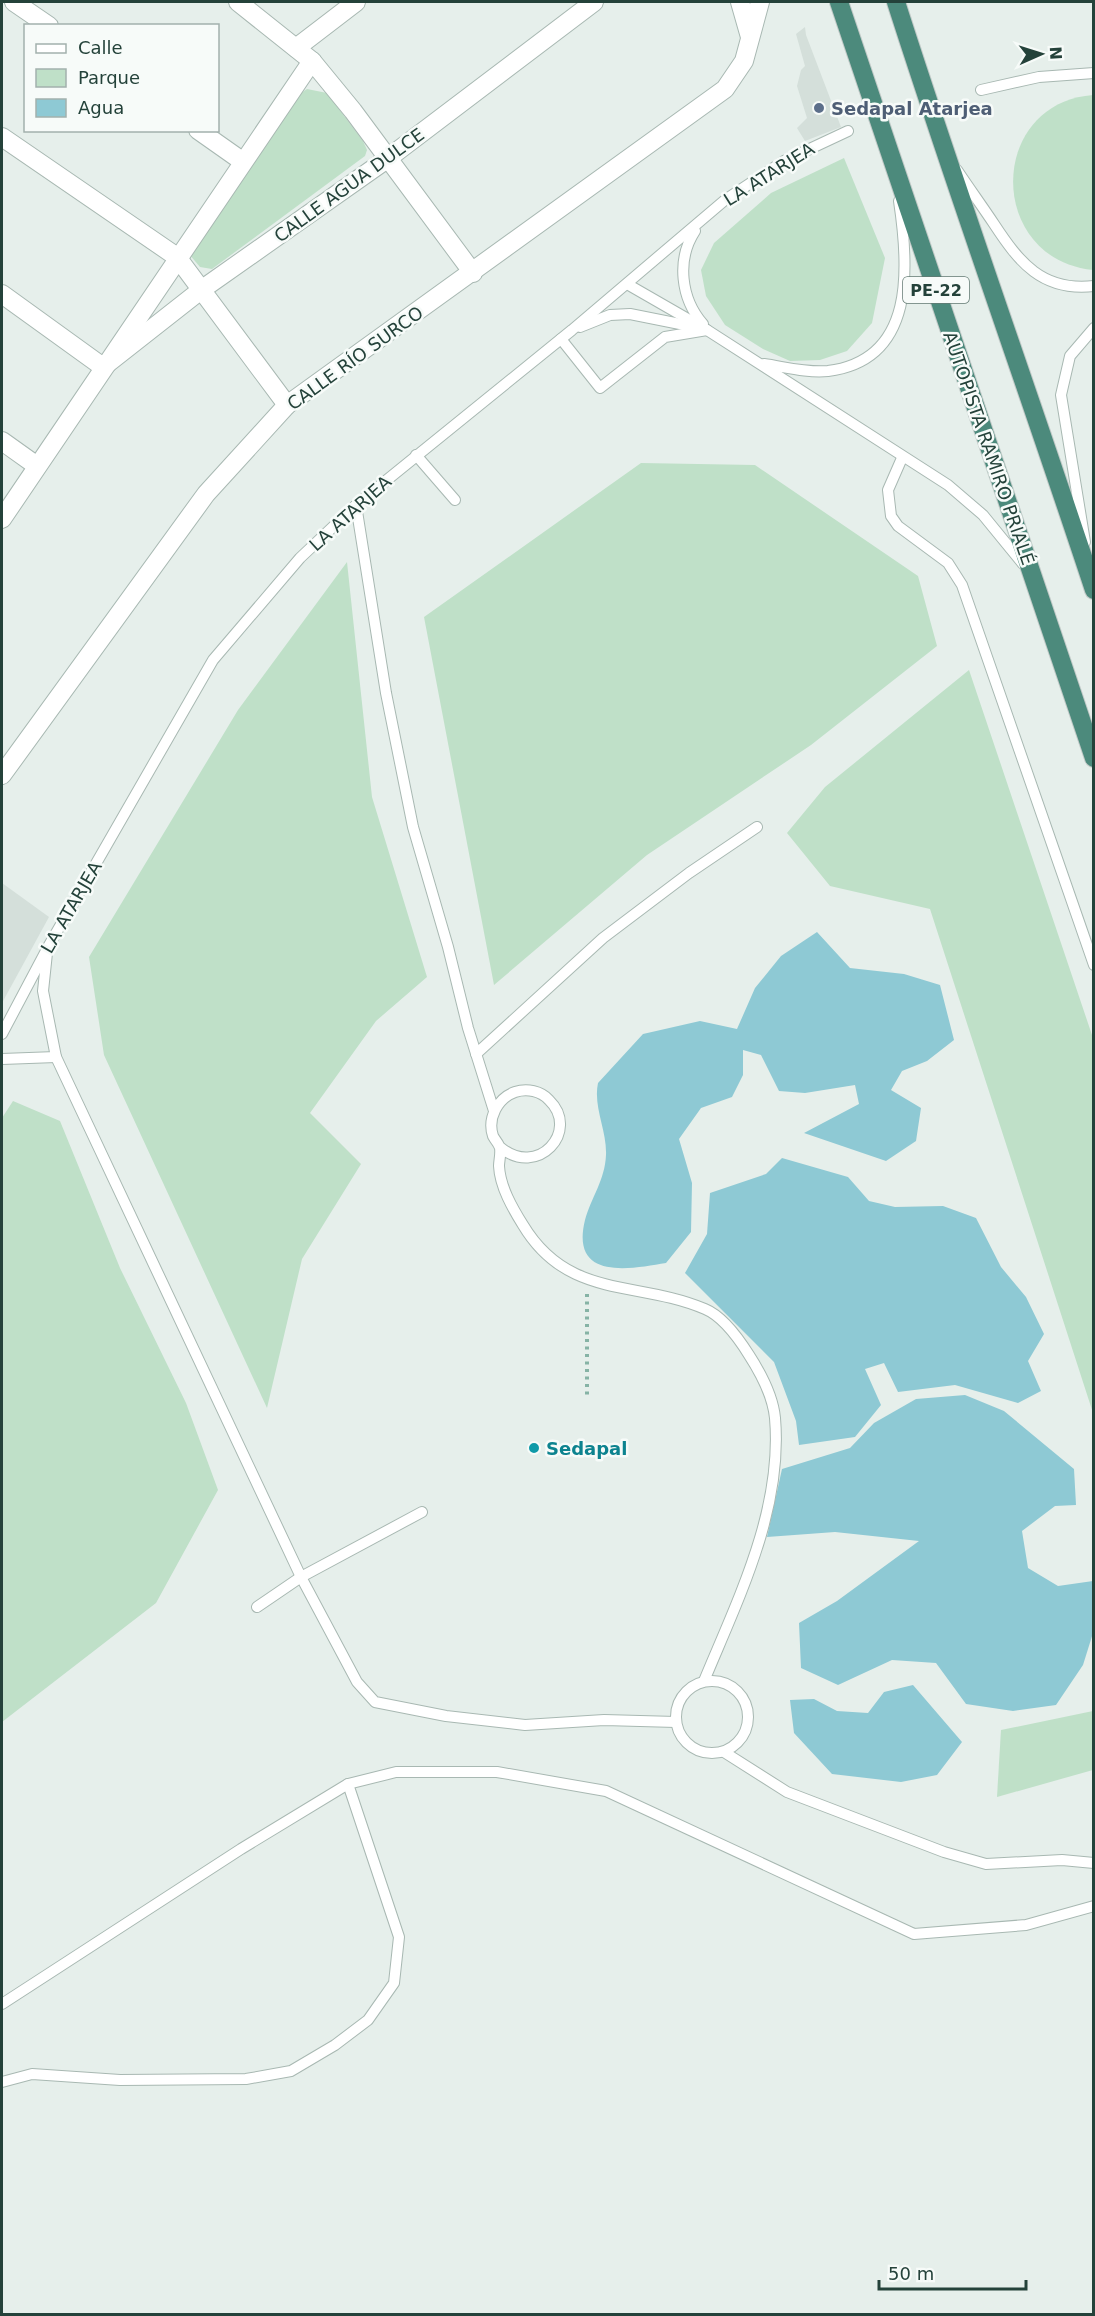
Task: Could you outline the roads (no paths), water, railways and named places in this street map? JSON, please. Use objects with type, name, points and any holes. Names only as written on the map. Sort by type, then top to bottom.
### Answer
[{"type":"highway","name":"AUTOPISTA RAMIRO PRIALÉ","points":[[838,2],[1094,758]]},
{"type":"highway","name":"PE-22","points":[[896,2],[943,149],[1042,431],[1094,590]]},
{"type":"street","points":[[15,2],[46,24]]},
{"type":"street","points":[[238,2],[312,61],[353,111],[473,273]]},
{"type":"street","points":[[296,48],[356,2]]},
{"type":"street","name":"CALLE AGUA DULCE","points":[[103,367],[201,290],[387,159],[594,2]]},
{"type":"street","points":[[740,2],[751,39]]},
{"type":"street","name":"CALLE RÍO SURCO","points":[[2,775],[206,494],[287,405],[725,89],[744,61],[760,2]]},
{"type":"street","name":"CALLE AGUA DULCE","points":[[2,519],[177,257],[312,61]]},
{"type":"street","points":[[201,132],[242,161]]},
{"type":"street","points":[[2,137],[177,257],[287,405]]},
{"type":"street","points":[[2,294],[103,367]]},
{"type":"street","points":[[2,441],[37,466]]},
{"type":"lane","points":[[981,90],[1039,76],[1094,73]]},
{"type":"lane","name":"LA ATARJEA","points":[[2,1034],[48,947],[213,660],[300,558],[416,455],[572,330],[725,200],[767,171],[804,150],[848,131]]},
{"type":"lane","points":[[943,149],[1009,249],[1030,271],[1061,284],[1094,286]]},
{"type":"lane","points":[[759,363],[812,371],[843,368],[870,355],[891,332],[899,316],[905,280],[904,232],[894,165]]},
{"type":"lane","points":[[700,223],[689,239],[685,254],[684,285],[695,315],[707,330]]},
{"type":"lane","points":[[627,284],[707,330],[902,458],[948,485],[983,515],[1034,578]]},
{"type":"lane","points":[[572,330],[610,315],[630,314],[707,330]]},
{"type":"lane","points":[[1094,328],[1070,356],[1061,395],[1094,590]]},
{"type":"lane","points":[[561,339],[600,388],[665,337],[707,330]]},
{"type":"lane","points":[[416,455],[455,500]]},
{"type":"lane","points":[[902,458],[888,490],[891,516],[898,526],[948,563],[962,585],[1094,965]]},
{"type":"lane","points":[[356,506],[386,693],[413,827],[494,1111]]},
{"type":"lane","points":[[476,1054],[603,938],[689,873],[757,827]]},
{"type":"lane","points":[[48,947],[43,991],[56,1057],[301,1577],[357,1682],[375,1702],[446,1716],[525,1725],[604,1720],[676,1722]]},
{"type":"lane","points":[[2,1059],[56,1057]]},
{"type":"lane","points":[[529,1090],[549,1099],[559,1119],[556,1140],[540,1155],[518,1158],[500,1147],[493,1136],[491,1124],[494,1111],[508,1095],[529,1090]]},
{"type":"lane","points":[[500,1147],[499,1169],[509,1201],[538,1246],[564,1268],[588,1281],[706,1310],[739,1339],[758,1369],[775,1416],[775,1468],[765,1519],[751,1568],[704,1681]]},
{"type":"lane","points":[[257,1607],[301,1577],[422,1512]]},
{"type":"lane","points":[[704,1681],[720,1681],[734,1688],[744,1700],[749,1715],[746,1731],[737,1744],[724,1752],[708,1754],[693,1749],[681,1737],[676,1722],[677,1708],[682,1696],[692,1686],[704,1681]]},
{"type":"lane","points":[[724,1752],[787,1792],[944,1852],[986,1864],[1062,1860],[1094,1863]]},
{"type":"lane","points":[[2,2004],[241,1849],[348,1784],[396,1772],[497,1772],[606,1791],[914,1934],[1026,1925],[1094,1906]]},
{"type":"lane","points":[[2,2082],[33,2074],[120,2080],[246,2079],[291,2071],[335,2045],[368,2020],[394,1983],[399,1937],[348,1784]]},
{"type":"water","points":[[817,932],[850,968],[904,974],[940,985],[954,1040],[927,1061],[902,1071],[891,1090],[921,1108],[916,1141],[886,1161],[804,1133],[859,1104],[855,1085],[805,1093],[779,1091],[761,1055],[743,1050],[743,1075],[732,1097],[701,1108],[679,1139],[692,1183],[691,1232],[666,1263],[621,1268],[606,1267],[595,1262],[586,1253],[583,1240],[585,1220],[603,1173],[606,1155],[597,1101],[598,1083],[643,1034],[700,1021],[737,1029],[755,988],[781,956]]},
{"type":"water","points":[[782,1158],[848,1177],[869,1201],[895,1207],[943,1206],[976,1218],[1001,1267],[1026,1297],[1044,1334],[1028,1361],[1041,1391],[1018,1403],[955,1385],[898,1392],[884,1363],[865,1369],[881,1405],[855,1437],[799,1445],[796,1421],[774,1362],[685,1273],[707,1234],[710,1193],[766,1174]]},
{"type":"water","points":[[965,1395],[1004,1411],[1074,1469],[1076,1505],[1055,1506],[1022,1531],[1028,1568],[1058,1586],[1093,1581],[1093,1633],[1083,1665],[1056,1705],[1013,1711],[966,1704],[936,1663],[892,1660],[838,1685],[801,1668],[799,1623],[837,1601],[919,1541],[835,1532],[767,1537],[782,1469],[850,1448],[874,1423],[916,1399]]},
{"type":"water","points":[[913,1685],[962,1742],[937,1775],[901,1782],[832,1774],[794,1733],[790,1700],[814,1699],[837,1711],[868,1713],[884,1692]]},
{"type":"place","name":"Sedapal Atarjea","points":[[819,108]]},
{"type":"place","name":"Sedapal","points":[[534,1448]]}]
